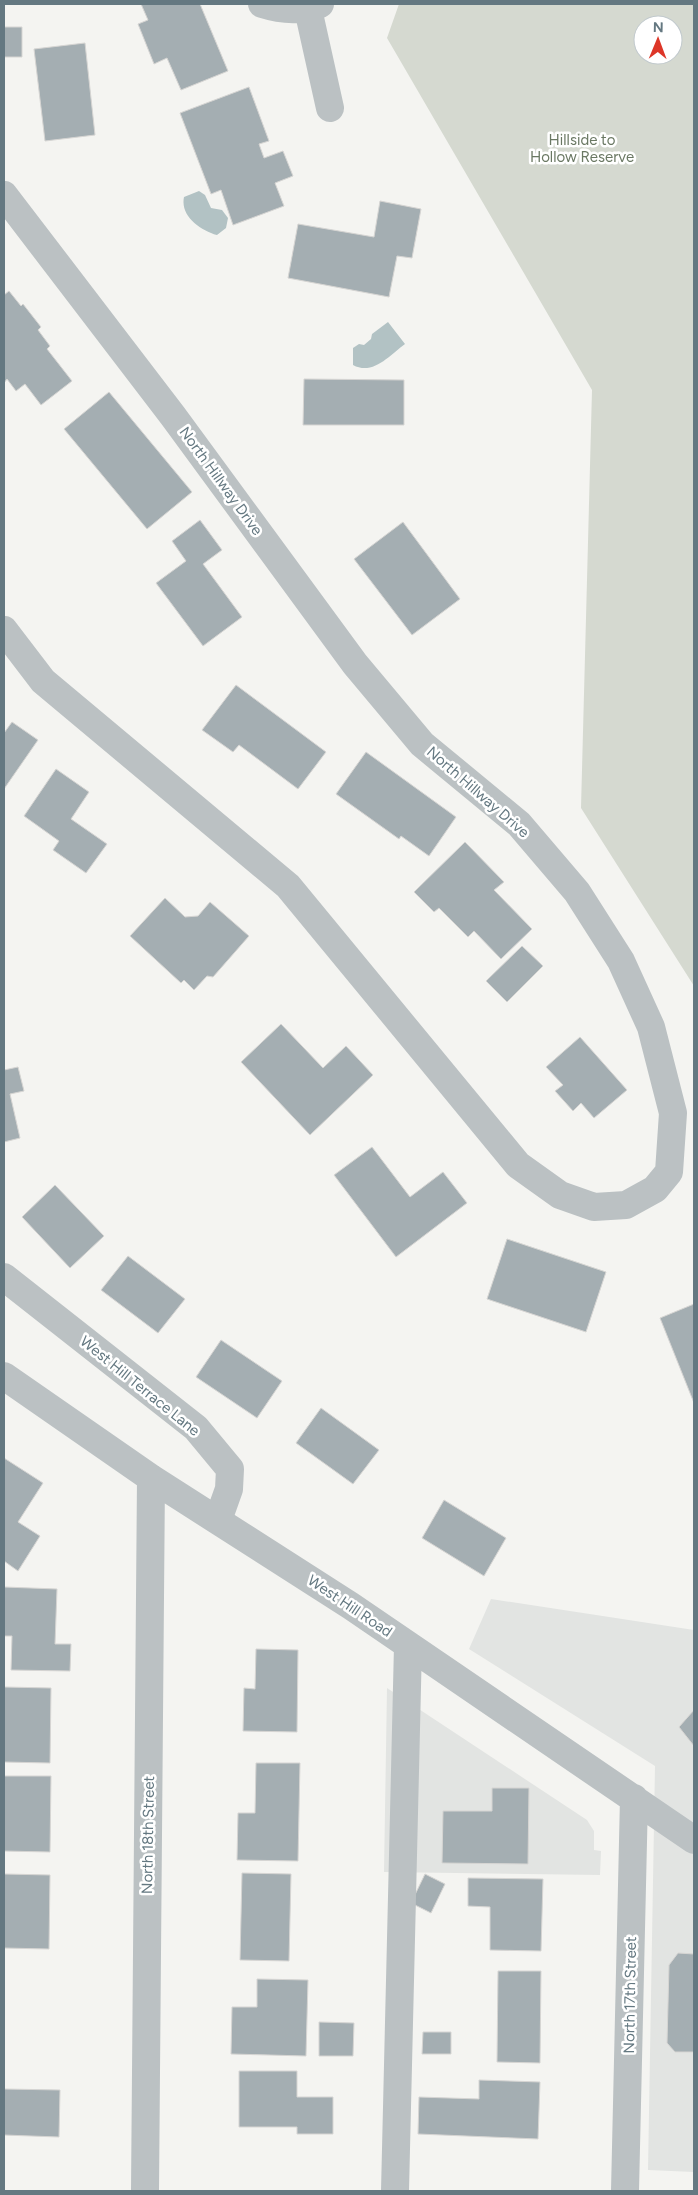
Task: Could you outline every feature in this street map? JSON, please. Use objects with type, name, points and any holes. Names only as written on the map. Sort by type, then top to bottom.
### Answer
[{"type":"street","points":[[262,4],[277,9],[314,6],[330,108]]},
{"type":"street","name":"North Hillway Drive","points":[[4,195],[173,416],[355,664],[422,744],[519,824],[577,892],[621,960],[651,1027],[673,1113],[669,1172],[655,1189],[626,1204],[594,1207],[560,1195],[518,1165],[288,886],[43,681],[4,630]]},
{"type":"street","name":"West Hill Terrace Lane","points":[[4,1277],[196,1428],[230,1469],[229,1488],[218,1520]]},
{"type":"street","name":"West Hill Road","points":[[4,1376],[151,1478],[408,1645],[694,1840]]},
{"type":"street","name":"North 18th Street","points":[[145,2191],[151,1478]]},
{"type":"street","points":[[395,2191],[408,1645]]},
{"type":"street","name":"North 17th Street","points":[[625,2191],[634,1798]]},
{"type":"shaded area","points":[[199,191],[205,195],[211,208],[222,210],[228,218],[226,228],[217,235],[198,226],[185,210],[184,197]]},
{"type":"shaded area","points":[[388,322],[405,344],[381,363],[374,366],[360,368],[353,365],[353,348],[359,344],[364,345],[371,339],[372,334]]},
{"type":"shaded area","points":[[491,1599],[694,1630],[694,2172],[648,2170],[655,1766],[469,1649]]},
{"type":"shaded area","points":[[387,1688],[587,1820],[594,1831],[594,1850],[601,1851],[600,1875],[384,1872]]},
{"type":"green space","name":"Hillside to Hollow Reserve","points":[[399,4],[694,4],[694,986],[581,808],[592,390],[387,38]]},
{"type":"building","points":[[141,4],[200,4],[228,71],[181,90],[167,58],[154,64],[138,24],[148,20]]},
{"type":"building","points":[[4,27],[22,27],[22,57],[4,57]]},
{"type":"building","points":[[85,43],[95,135],[45,141],[34,49]]},
{"type":"building","points":[[249,87],[269,141],[259,144],[264,158],[283,151],[293,176],[275,183],[284,206],[233,225],[221,190],[211,194],[180,113]]},
{"type":"building","points":[[380,201],[421,209],[412,258],[397,256],[389,297],[288,278],[298,224],[374,237]]},
{"type":"building","points":[[9,291],[21,306],[23,304],[41,327],[38,330],[50,346],[47,349],[72,381],[41,405],[25,384],[16,391],[7,379],[4,383],[4,295]]},
{"type":"building","points":[[304,379],[404,380],[404,425],[303,425]]},
{"type":"building","points":[[109,392],[192,492],[147,529],[64,429]]},
{"type":"building","points":[[200,520],[222,550],[203,564],[242,617],[203,646],[156,583],[186,561],[172,541]]},
{"type":"building","points":[[403,522],[460,599],[412,635],[354,559]]},
{"type":"building","points":[[236,685],[326,752],[298,789],[239,745],[233,752],[202,730]]},
{"type":"building","points":[[12,722],[38,740],[4,789],[4,733]]},
{"type":"building","points":[[366,752],[456,817],[429,856],[401,836],[399,839],[336,794]]},
{"type":"building","points":[[56,769],[89,792],[71,819],[107,844],[86,873],[53,850],[59,841],[24,816]]},
{"type":"building","points":[[465,842],[504,882],[494,890],[532,929],[501,959],[474,931],[468,937],[439,908],[434,912],[414,892]]},
{"type":"building","points":[[165,898],[185,917],[198,916],[210,902],[249,936],[213,977],[207,976],[194,990],[184,980],[181,983],[130,936]]},
{"type":"building","points":[[522,946],[543,966],[507,1002],[486,981]]},
{"type":"building","points":[[281,1024],[323,1068],[346,1046],[373,1075],[310,1135],[241,1062]]},
{"type":"building","points":[[580,1037],[627,1090],[594,1118],[581,1103],[573,1111],[555,1091],[563,1085],[546,1067]]},
{"type":"building","points":[[18,1067],[24,1091],[10,1094],[20,1138],[4,1142],[4,1070]]},
{"type":"building","points":[[372,1147],[410,1197],[443,1172],[467,1203],[396,1257],[334,1175]]},
{"type":"building","points":[[55,1185],[104,1236],[70,1268],[22,1217]]},
{"type":"building","points":[[507,1239],[606,1272],[586,1332],[487,1299]]},
{"type":"building","points":[[128,1256],[185,1299],[158,1333],[101,1290]]},
{"type":"building","points":[[694,1304],[694,1403],[660,1318]]},
{"type":"building","points":[[221,1340],[282,1381],[257,1418],[196,1377]]},
{"type":"building","points":[[321,1408],[379,1450],[353,1484],[296,1443]]},
{"type":"building","points":[[4,1458],[43,1483],[18,1522],[40,1536],[18,1571],[4,1561]]},
{"type":"building","points":[[444,1500],[506,1538],[484,1576],[422,1538]]},
{"type":"building","points":[[4,1587],[57,1589],[55,1644],[71,1644],[70,1671],[11,1670],[12,1636],[4,1636]]},
{"type":"building","points":[[256,1649],[298,1650],[297,1732],[243,1731],[244,1688],[255,1689]]},
{"type":"building","points":[[4,1687],[51,1688],[50,1763],[4,1762]]},
{"type":"building","points":[[694,1710],[694,1746],[679,1727]]},
{"type":"building","points":[[256,1763],[300,1763],[298,1861],[237,1860],[238,1813],[255,1813]]},
{"type":"building","points":[[4,1776],[51,1776],[50,1852],[4,1851]]},
{"type":"building","points":[[492,1788],[529,1788],[528,1864],[442,1863],[443,1811],[492,1811]]},
{"type":"building","points":[[242,1873],[291,1874],[289,1961],[240,1960]]},
{"type":"building","points":[[4,1874],[50,1875],[49,1949],[4,1948]]},
{"type":"building","points":[[425,1874],[445,1884],[431,1913],[411,1903]]},
{"type":"building","points":[[468,1878],[543,1879],[541,1951],[490,1950],[490,1907],[468,1906]]},
{"type":"building","points":[[678,1953],[694,1954],[694,2052],[675,2052],[667,2043],[669,1965]]},
{"type":"building","points":[[498,1971],[541,1971],[540,2063],[497,2062]]},
{"type":"building","points":[[257,1979],[308,1980],[306,2056],[231,2054],[232,2007],[257,2007]]},
{"type":"building","points":[[319,2022],[354,2023],[353,2056],[319,2056]]},
{"type":"building","points":[[423,2032],[451,2032],[451,2054],[422,2054]]},
{"type":"building","points":[[239,2071],[297,2071],[297,2097],[333,2097],[333,2134],[297,2134],[297,2127],[239,2127]]},
{"type":"building","points":[[479,2080],[540,2082],[538,2139],[418,2134],[419,2097],[479,2099]]},
{"type":"building","points":[[4,2089],[60,2090],[59,2137],[4,2135]]}]
